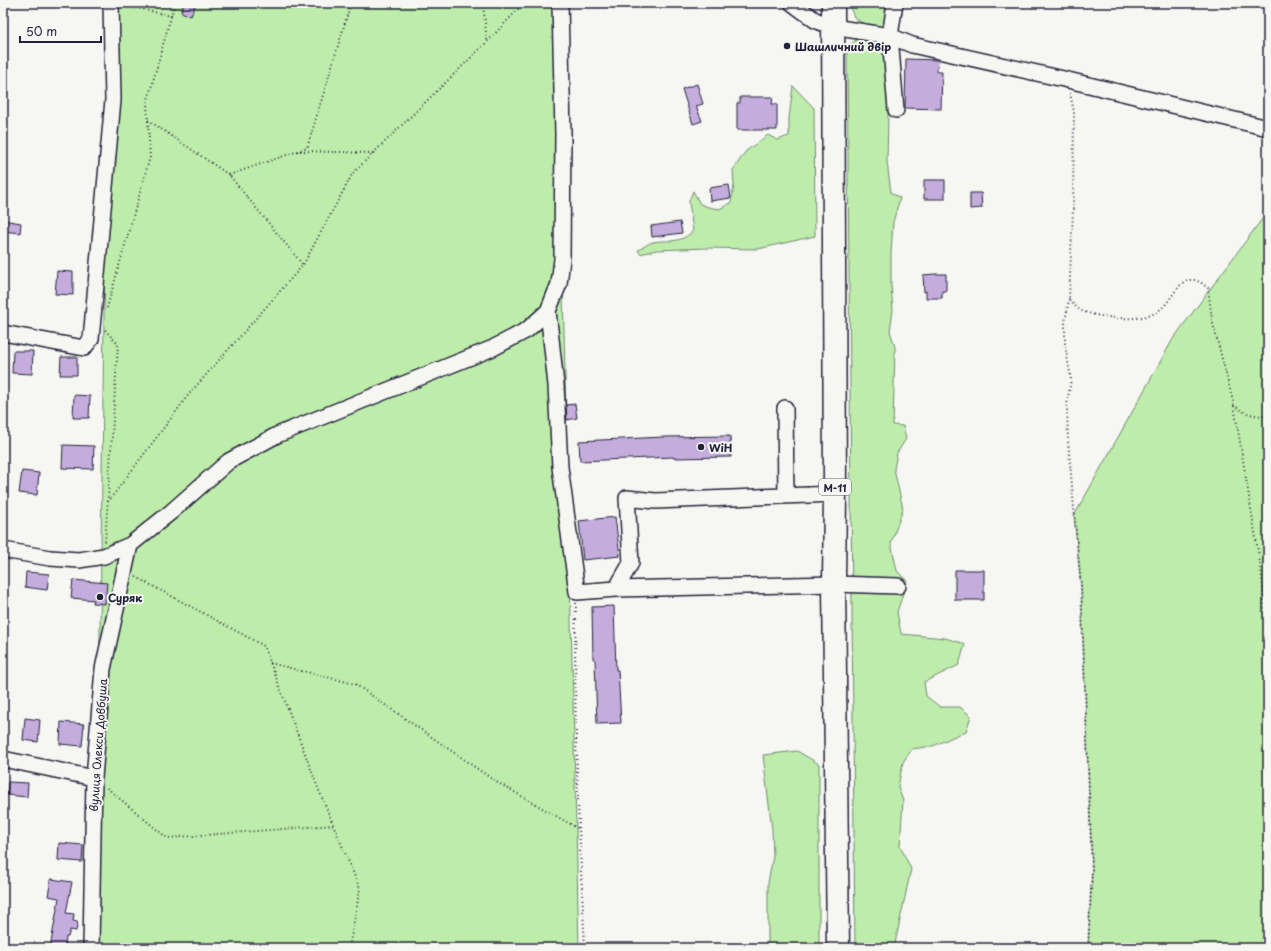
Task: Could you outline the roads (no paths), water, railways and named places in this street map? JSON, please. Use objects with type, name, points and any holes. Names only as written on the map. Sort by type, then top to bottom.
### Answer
[{"type":"highway","name":"М-11","points":[[833,3],[834,584],[838,948]]},
{"type":"street","points":[[3,550],[50,558],[79,560],[104,556],[130,545],[171,512],[229,461],[277,434],[493,348],[527,330],[548,311],[559,284],[562,259],[563,134],[560,3]]},
{"type":"street","points":[[792,3],[815,20],[833,27],[890,36],[912,45],[1068,80],[1268,128]]},
{"type":"street","points":[[895,3],[890,36],[896,110]]},
{"type":"street","points":[[3,333],[84,348],[90,339],[100,314],[113,100],[116,4]]},
{"type":"street","points":[[548,311],[556,385],[560,467],[577,592],[616,589],[834,584],[898,586]]},
{"type":"street","points":[[785,408],[786,496]]},
{"type":"street","points":[[616,589],[631,563],[627,498],[655,501],[835,494]]},
{"type":"street","name":"вулиця Олекси Довбуша","points":[[90,948],[94,778],[103,669],[130,545]]},
{"type":"street","points":[[3,759],[94,778]]},
{"type":"place","name":"Шашличний двір","points":[[787,46]]},
{"type":"place","name":"WiH","points":[[701,447]]},
{"type":"place","name":"Суряк","points":[[100,597]]}]
